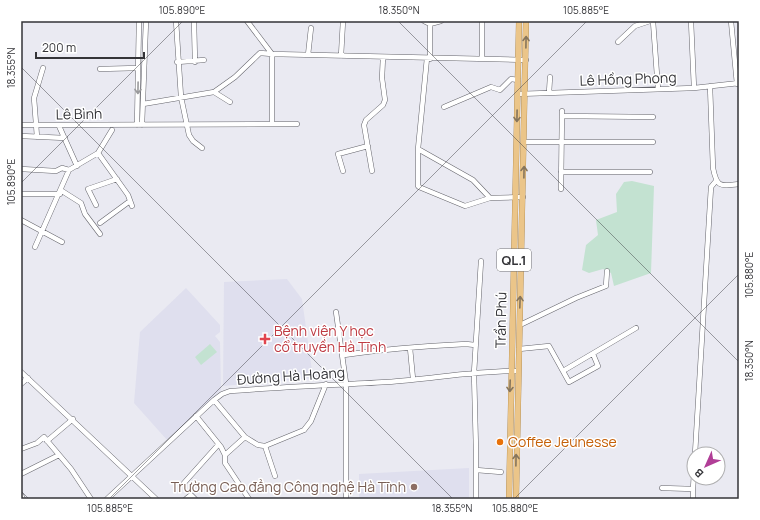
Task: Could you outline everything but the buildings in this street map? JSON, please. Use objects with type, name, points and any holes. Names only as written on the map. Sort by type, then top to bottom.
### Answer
[{"type":"main road","name":"Trần Phú","points":[[509,499],[519,21]]},
{"type":"main road","name":"Trần Phú","points":[[516,499],[526,21]]},
{"type":"street","points":[[137,125],[139,21]]},
{"type":"street","points":[[142,124],[146,21]]},
{"type":"street","points":[[176,21],[177,62],[181,97],[191,139],[202,148]]},
{"type":"street","points":[[194,21],[195,62]]},
{"type":"street","points":[[247,21],[272,54],[272,124]]},
{"type":"street","points":[[341,56],[343,21]]},
{"type":"street","points":[[424,21],[430,24],[441,21]]},
{"type":"street","points":[[482,21],[482,59]]},
{"type":"street","points":[[618,42],[635,26],[650,21]]},
{"type":"street","points":[[653,21],[658,89]]},
{"type":"street","points":[[691,21],[694,88]]},
{"type":"street","points":[[731,21],[738,84]]},
{"type":"street","points":[[430,24],[428,58],[418,149],[418,186],[465,206],[490,198],[523,197]]},
{"type":"street","points":[[308,55],[311,28]]},
{"type":"street","points":[[143,104],[214,92],[236,77],[260,53],[526,60]]},
{"type":"street","points":[[372,171],[365,122],[383,105],[385,100],[382,78],[383,57]]},
{"type":"street","points":[[177,62],[195,62],[204,60]]},
{"type":"street","points":[[37,137],[34,98],[43,68]]},
{"type":"street","points":[[100,68],[138,68]]},
{"type":"street","points":[[549,93],[550,76]]},
{"type":"street","points":[[444,107],[491,87],[500,90],[511,79],[518,80]]},
{"type":"street","name":"Lê Hồng Phong","points":[[518,94],[694,88],[738,84]]},
{"type":"street","points":[[710,86],[713,168],[716,181],[724,186],[739,184]]},
{"type":"street","points":[[214,92],[230,102]]},
{"type":"street","points":[[561,189],[562,114],[653,117]]},
{"type":"street","name":"Lê Bình","points":[[21,125],[297,124]]},
{"type":"street","points":[[59,126],[77,166]]},
{"type":"street","points":[[21,169],[56,171],[62,168],[69,170],[98,153],[112,130]]},
{"type":"street","points":[[21,136],[64,138]]},
{"type":"street","points":[[524,142],[653,142]]},
{"type":"street","points":[[342,172],[338,154],[368,146]]},
{"type":"street","points":[[418,149],[472,180],[490,198]]},
{"type":"street","points":[[98,153],[117,179],[131,204],[100,223]]},
{"type":"street","points":[[36,247],[61,192],[69,170]]},
{"type":"street","points":[[561,172],[650,172]]},
{"type":"street","points":[[96,205],[88,188],[117,179]]},
{"type":"street","points":[[695,446],[711,187],[716,181]]},
{"type":"street","points":[[21,194],[61,192],[81,203],[85,214],[100,234]]},
{"type":"street","points":[[21,220],[62,242]]},
{"type":"street","points":[[476,499],[474,373],[481,261]]},
{"type":"street","points":[[520,326],[576,298],[606,286],[607,271]]},
{"type":"street","points":[[336,312],[338,335],[344,355],[346,383],[346,499]]},
{"type":"street","points":[[563,371],[636,328]]},
{"type":"street","points":[[344,355],[410,348],[466,344],[475,345]]},
{"type":"street","points":[[519,349],[549,346],[569,382],[596,368],[598,365],[593,354]]},
{"type":"street","points":[[410,348],[413,379]]},
{"type":"street","name":"Đường Hà Hoàng","points":[[107,499],[214,400],[222,394],[230,391],[518,371]]},
{"type":"street","points":[[21,372],[73,419],[156,499]]},
{"type":"street","points":[[21,384],[28,378]]},
{"type":"street","points":[[214,400],[245,437],[258,445],[265,446],[304,430],[311,421],[326,384]]},
{"type":"street","points":[[196,416],[218,444],[225,455],[225,463],[249,499]]},
{"type":"street","points":[[48,441],[73,419]]},
{"type":"street","points":[[21,449],[37,443],[44,437],[59,454],[91,499]]},
{"type":"street","points":[[225,455],[245,437]]},
{"type":"street","points":[[184,483],[218,444]]},
{"type":"street","points":[[265,446],[275,476]]},
{"type":"street","points":[[21,474],[59,454]]},
{"type":"street","points":[[476,470],[501,472]]},
{"type":"street","points":[[693,486],[693,499]]},
{"type":"street","points":[[662,488],[693,489]]},
{"type":"street","points":[[21,495],[23,499]]},
{"type":"street","points":[[186,499],[191,495],[195,499]]},
{"type":"shaded area","name":"Bệnh viện Y học cổ truyền Hà Tĩnh","points":[[287,279],[302,299],[313,378],[223,386],[224,282]]},
{"type":"shaded area","points":[[186,288],[220,325],[220,332],[215,336],[220,342],[221,390],[167,440],[134,403],[140,332]]},
{"type":"shaded area","name":"Trường Cao đẳng Công nghệ Hà Tĩnh","points":[[469,468],[469,499],[359,499],[359,474]]},
{"type":"green space","points":[[632,181],[654,186],[651,273],[614,286],[611,273],[603,269],[589,273],[582,270],[586,245],[598,235],[596,220],[617,212],[616,194],[624,182]]},
{"type":"green space","points":[[210,344],[217,352],[201,365],[195,357]]},
{"type":"place","name":"Bệnh viện Y học cổ truyền Hà Tĩnh","points":[[265,339]]},
{"type":"place","name":"Coffee Jeunesse","points":[[500,442]]},
{"type":"place","name":"Trường Cao đẳng Công nghệ Hà Tĩnh","points":[[414,487]]}]
